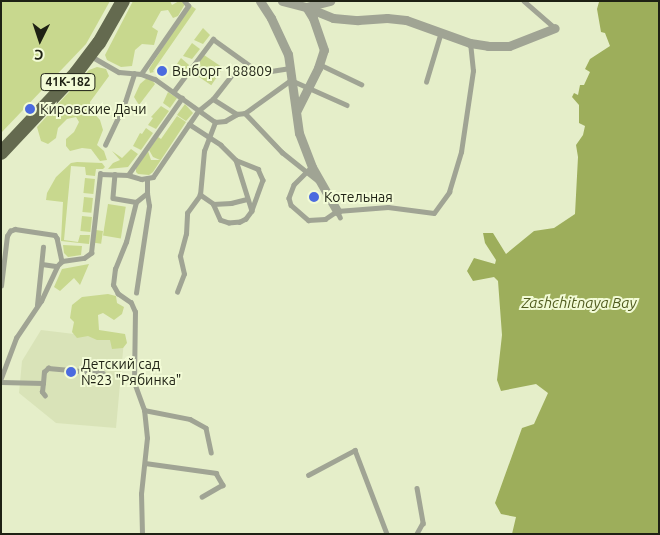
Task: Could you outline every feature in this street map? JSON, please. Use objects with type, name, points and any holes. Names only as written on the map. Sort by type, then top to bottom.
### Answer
[{"type":"main road","name":"41К-182","points":[[1,153],[56,95],[90,55],[123,1]]},
{"type":"street","points":[[260,1],[283,39],[288,54],[299,133],[309,170],[321,183],[338,214]]},
{"type":"street","points":[[282,1],[306,7],[333,18],[406,20],[470,43],[509,46],[555,28]]},
{"type":"street","points":[[306,7],[330,1]]},
{"type":"street","points":[[297,110],[309,87],[324,50],[313,18],[306,7]]},
{"type":"lane","points":[[141,74],[188,6],[184,1]]},
{"type":"lane","points":[[524,1],[555,28]]},
{"type":"lane","points":[[426,82],[441,32]]},
{"type":"lane","points":[[174,92],[213,39],[217,40],[256,70],[271,71],[290,68]]},
{"type":"lane","points":[[245,113],[282,152],[309,170],[291,191],[289,198],[295,211],[308,220],[325,219],[338,214],[388,207],[427,214],[434,213],[449,192],[461,152],[473,71],[470,43]]},
{"type":"lane","points":[[90,55],[120,72],[141,74],[155,79],[216,122],[225,121],[237,114],[245,113],[291,80],[347,105]]},
{"type":"lane","points":[[319,64],[361,84]]},
{"type":"lane","points":[[1,378],[16,338],[37,307],[57,266],[62,261],[84,258],[91,253],[98,178],[104,173],[148,179],[153,177],[198,111],[213,99],[234,72]]},
{"type":"lane","points":[[105,145],[124,105],[134,74]]},
{"type":"lane","points":[[128,175],[182,98]]},
{"type":"lane","points":[[213,99],[237,114]]},
{"type":"lane","points":[[177,292],[184,274],[180,256],[186,234],[187,214],[200,195],[204,151],[216,122]]},
{"type":"lane","points":[[189,124],[210,136],[236,160],[258,169],[262,174],[262,189],[252,211],[246,219],[240,222],[224,222],[220,220],[213,204],[200,195]]},
{"type":"lane","points":[[236,160],[252,211]]},
{"type":"lane","points":[[115,174],[113,198],[136,202]]},
{"type":"lane","points":[[136,293],[150,206],[147,193],[148,179]]},
{"type":"lane","points":[[142,534],[141,494],[147,438],[144,410],[134,382],[134,307],[118,294],[113,285],[115,269],[126,242],[136,202],[147,193]]},
{"type":"lane","points":[[213,204],[231,204],[247,199]]},
{"type":"lane","points":[[1,286],[7,236],[10,231],[15,229],[55,235],[58,238],[62,261]]},
{"type":"lane","points":[[37,307],[43,247]]},
{"type":"lane","points":[[42,264],[57,266]]},
{"type":"lane","points":[[45,396],[42,392],[44,372],[48,368],[103,374]]},
{"type":"lane","points":[[1,382],[43,383]]},
{"type":"lane","points":[[144,410],[190,419],[206,428],[211,452]]},
{"type":"lane","points":[[308,475],[356,450],[387,534]]},
{"type":"lane","points":[[145,463],[216,473],[222,485],[202,497]]},
{"type":"lane","points":[[416,488],[423,523],[417,534]]},
{"type":"shaded area","points":[[1,1],[110,1],[86,44],[1,133]]},
{"type":"shaded area","points":[[133,1],[170,1],[172,5],[179,1],[190,1],[185,4],[178,16],[173,18],[168,10],[161,11],[152,27],[158,31],[154,45],[142,44],[135,50],[132,66],[121,67],[107,60],[105,55]]},
{"type":"shaded area","points":[[190,5],[196,9],[154,72],[150,73],[149,69]]},
{"type":"shaded area","points":[[203,28],[210,35],[203,44],[194,40]]},
{"type":"shaded area","points":[[192,43],[200,49],[192,59],[183,56]]},
{"type":"shaded area","points":[[204,55],[223,68],[211,85],[192,72]]},
{"type":"shaded area","points":[[181,58],[189,65],[182,75],[172,71]]},
{"type":"shaded area","points":[[97,67],[106,69],[109,76],[90,102],[91,110],[100,120],[103,130],[97,145],[104,151],[107,160],[100,161],[91,149],[82,148],[70,151],[66,146],[66,139],[74,132],[79,122],[76,117],[67,119],[58,128],[56,138],[48,144],[41,141],[37,127],[89,70]]},
{"type":"shaded area","points":[[147,78],[151,79],[155,84],[139,105],[134,97],[140,84]]},
{"type":"shaded area","points":[[168,92],[177,98],[170,108],[163,103]]},
{"type":"shaded area","points":[[185,104],[193,113],[186,121],[177,115]]},
{"type":"shaded area","points":[[161,106],[169,111],[156,129],[148,125],[153,118],[151,117]]},
{"type":"shaded area","points":[[177,116],[186,122],[153,172],[149,175],[138,174],[136,168],[148,151],[151,160],[160,160],[153,157],[149,150],[158,137],[161,139]]},
{"type":"shaded area","points":[[146,128],[153,133],[141,150],[133,146],[140,133],[142,134]]},
{"type":"shaded area","points":[[131,149],[138,154],[128,167],[108,169],[113,163],[120,160],[112,151],[122,158]]},
{"type":"shaded area","points":[[71,163],[102,163],[105,167],[103,169],[96,169],[95,176],[86,175],[85,167],[71,166],[64,240],[78,242],[80,235],[90,235],[89,244],[61,241],[63,202],[46,200],[47,193],[56,177]]},
{"type":"shaded area","points":[[85,178],[95,179],[93,194],[83,193]]},
{"type":"shaded area","points":[[84,197],[93,198],[91,213],[82,212]]},
{"type":"shaded area","points":[[108,204],[126,207],[121,238],[103,236]]},
{"type":"shaded area","points":[[82,216],[92,217],[90,232],[80,231]]},
{"type":"shaded area","points":[[96,230],[103,231],[101,244],[94,243]]},
{"type":"shaded area","points":[[63,245],[82,246],[81,255],[68,257],[64,253]]},
{"type":"shaded area","points":[[89,264],[80,285],[74,278],[60,291],[54,287],[62,269]]},
{"type":"shaded area","points":[[108,294],[116,296],[117,303],[124,307],[122,314],[114,320],[103,313],[98,315],[99,330],[125,334],[127,343],[123,348],[112,349],[110,340],[97,340],[88,336],[77,338],[72,332],[74,322],[70,318],[72,305],[82,297]]},
{"type":"shaded area","name":"Детский сад №23 \"Рябинка\"","points":[[41,330],[124,340],[116,428],[56,423],[19,393],[22,361]]},
{"type":"water","name":"Zashchitnaya Bay","points":[[659,1],[659,534],[512,534],[516,517],[501,514],[495,503],[522,428],[534,424],[548,393],[536,384],[501,391],[497,380],[502,335],[498,281],[494,277],[473,281],[467,271],[474,258],[495,264],[496,260],[485,243],[483,233],[493,233],[506,254],[534,231],[554,228],[575,214],[578,157],[576,145],[583,135],[585,126],[579,123],[579,105],[572,97],[574,93],[578,95],[580,85],[584,85],[590,72],[585,69],[590,59],[610,46],[605,33],[601,32],[597,9],[599,2]]},
{"type":"place","name":"Выборг 188809","points":[[162,71]]},
{"type":"place","name":"Кировские Дачи","points":[[30,109]]},
{"type":"place","name":"Котельная","points":[[314,197]]},
{"type":"place","name":"Детский сад №23 \"Рябинка\"","points":[[71,372]]}]
